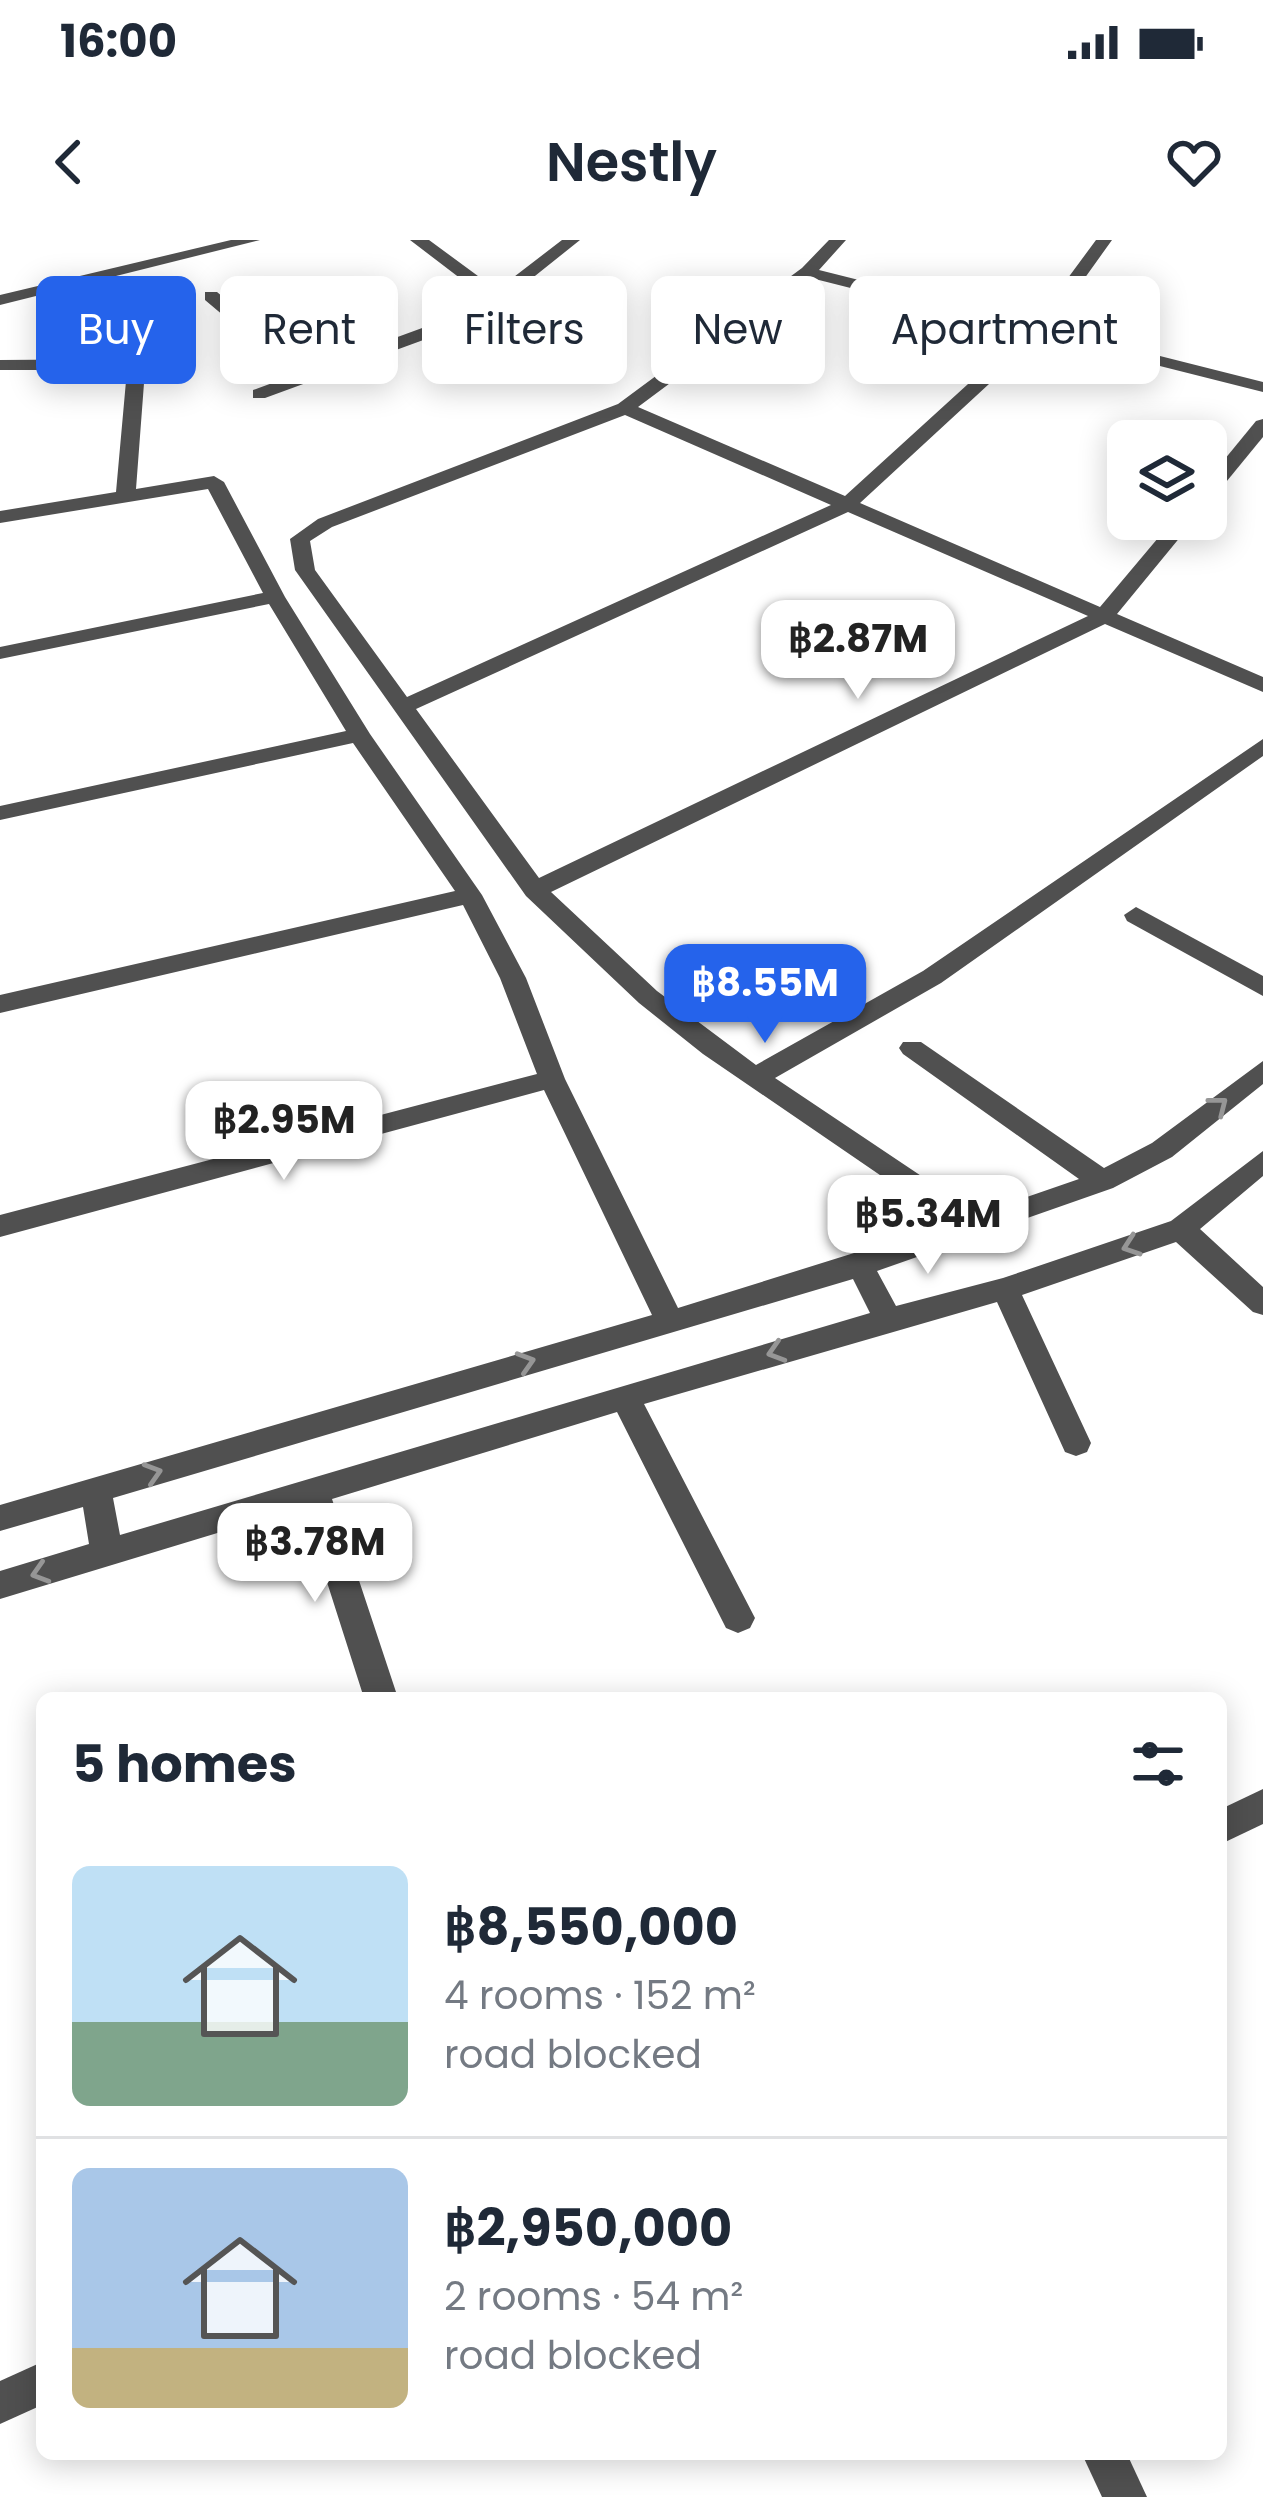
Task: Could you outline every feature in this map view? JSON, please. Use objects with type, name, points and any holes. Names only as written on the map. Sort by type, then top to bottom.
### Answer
[{"type":"street","points":[[0,300],[252,240]]},
{"type":"street","points":[[418,240],[467,276]]},
{"type":"street","points":[[524,276],[572,240]]},
{"type":"street","points":[[838,240],[808,272],[625,408],[325,523],[300,539],[305,570],[535,890],[648,997],[975,1226]]},
{"type":"street","points":[[1078,276],[1104,240]]},
{"type":"street","points":[[808,272],[849,282]]},
{"type":"street","points":[[212,296],[220,303]]},
{"type":"street","points":[[1160,360],[1263,387]]},
{"type":"street","points":[[0,365],[133,363],[126,493]]},
{"type":"street","points":[[260,394],[288,384]]},
{"type":"street","points":[[403,707],[847,505],[980,384]]},
{"type":"street","points":[[625,408],[1263,685]]},
{"type":"street","points":[[1227,469],[1263,425]]},
{"type":"street","points":[[0,517],[214,482],[274,597],[358,735],[470,895],[513,978],[552,1079],[669,1319]]},
{"type":"street","points":[[535,890],[1103,617],[1167,540]]},
{"type":"street","points":[[0,653],[274,597]]},
{"type":"street","points":[[0,814],[358,735]]},
{"type":"street","points":[[755,1076],[932,977],[1263,746]]},
{"type":"street","points":[[0,1004],[470,895]]},
{"type":"street","points":[[1136,915],[1263,987]]},
{"type":"street","points":[[912,1048],[1103,1181]]},
{"type":"street","points":[[0,1518],[860,1266],[1103,1181],[1162,1150],[1263,1070]]},
{"type":"street","points":[[0,1226],[552,1079]]},
{"type":"street","points":[[0,1585],[888,1318],[1005,1289],[1181,1228],[1263,1161]]},
{"type":"street","points":[[1181,1228],[1263,1304]]},
{"type":"street","points":[[860,1266],[888,1318]]},
{"type":"street","points":[[1005,1289],[1076,1443]]},
{"type":"street","points":[[625,1398],[738,1618]]},
{"type":"street","points":[[96,1490],[107,1553]]},
{"type":"street","points":[[314,1492],[379,1692]]},
{"type":"street","points":[[1227,1824],[1263,1806]]},
{"type":"street","points":[[0,2403],[36,2386]]},
{"type":"street","points":[[1107,2460],[1125,2497]]}]
